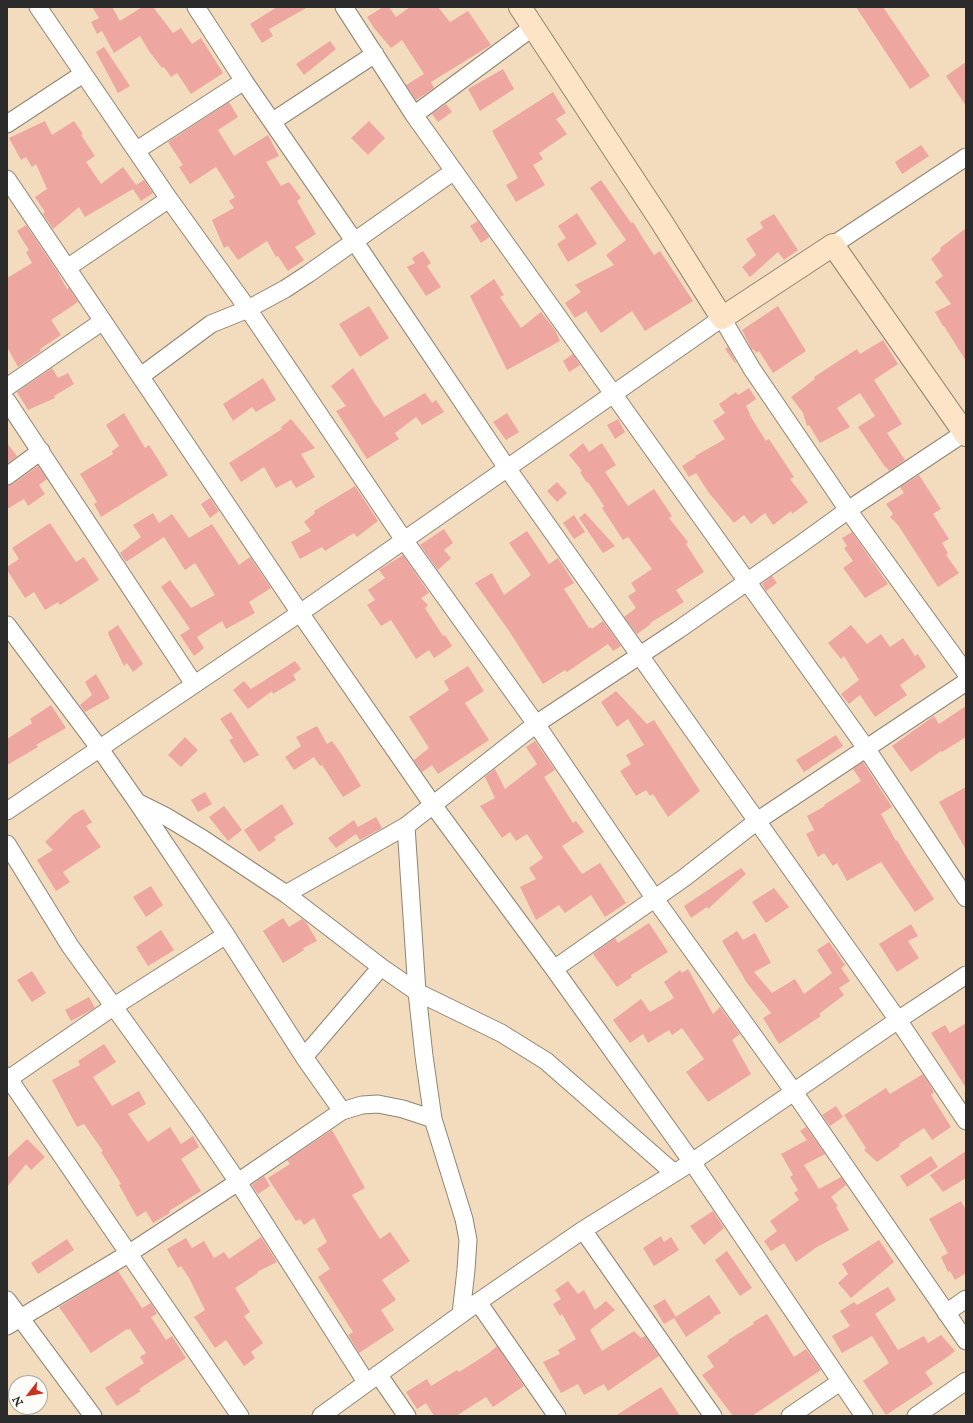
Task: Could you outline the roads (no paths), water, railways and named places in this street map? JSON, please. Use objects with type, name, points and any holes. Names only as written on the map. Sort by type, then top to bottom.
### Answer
[{"type":"main road","points":[[520,7],[661,221],[722,318],[833,245],[965,434]]},
{"type":"street","points":[[38,7],[169,199],[248,309],[404,540],[536,724],[655,899],[794,1092],[966,1341]]},
{"type":"street","points":[[196,7],[244,81],[273,121],[507,468],[898,1020],[966,1121]]},
{"type":"street","points":[[344,7],[414,115],[866,748],[966,898]]},
{"type":"street","points":[[414,115],[533,27]]},
{"type":"street","points":[[273,121],[375,54]]},
{"type":"street","points":[[7,124],[83,74]]},
{"type":"street","points":[[137,150],[244,81]]},
{"type":"street","points":[[833,245],[965,161]]},
{"type":"street","points":[[141,376],[211,324],[248,309],[284,289],[355,242],[454,171]]},
{"type":"street","points":[[7,180],[300,613],[433,805],[554,969],[692,1162],[864,1416]]},
{"type":"street","points":[[67,268],[169,199]]},
{"type":"street","points":[[7,811],[300,613],[722,318],[752,369],[848,510],[966,673]]},
{"type":"street","points":[[7,387],[103,321]]},
{"type":"street","points":[[7,401],[194,684]]},
{"type":"street","points":[[286,894],[406,826],[536,724],[684,626],[848,510],[965,434]]},
{"type":"street","points":[[7,476],[41,451]]},
{"type":"street","points":[[7,625],[100,749],[137,802],[226,935],[304,1057],[342,1111]]},
{"type":"street","points":[[554,969],[684,878],[757,821],[966,682]]},
{"type":"street","points":[[137,802],[165,816],[203,839],[286,894],[380,967],[417,992],[501,1033],[546,1061],[674,1173]]},
{"type":"street","points":[[406,826],[417,992],[433,1119],[464,1219],[468,1240],[461,1314]]},
{"type":"street","points":[[7,844],[70,946],[197,1122],[372,1378],[407,1416]]},
{"type":"street","points":[[226,935],[113,1007],[8,1078],[240,1416]]},
{"type":"street","points":[[304,1057],[380,967]]},
{"type":"street","points":[[321,1416],[461,1314],[583,1230],[692,1162],[966,975]]},
{"type":"street","points":[[13,1322],[128,1254],[238,1182],[342,1111],[362,1105],[378,1104],[403,1109],[433,1119]]},
{"type":"street","points":[[583,1230],[713,1416]]},
{"type":"street","points":[[946,1313],[966,1299]]},
{"type":"street","points":[[7,1300],[13,1322],[93,1416]]},
{"type":"street","points":[[478,1302],[557,1416]]},
{"type":"street","points":[[916,1416],[966,1381]]},
{"type":"street","points":[[790,1416],[840,1382]]}]
